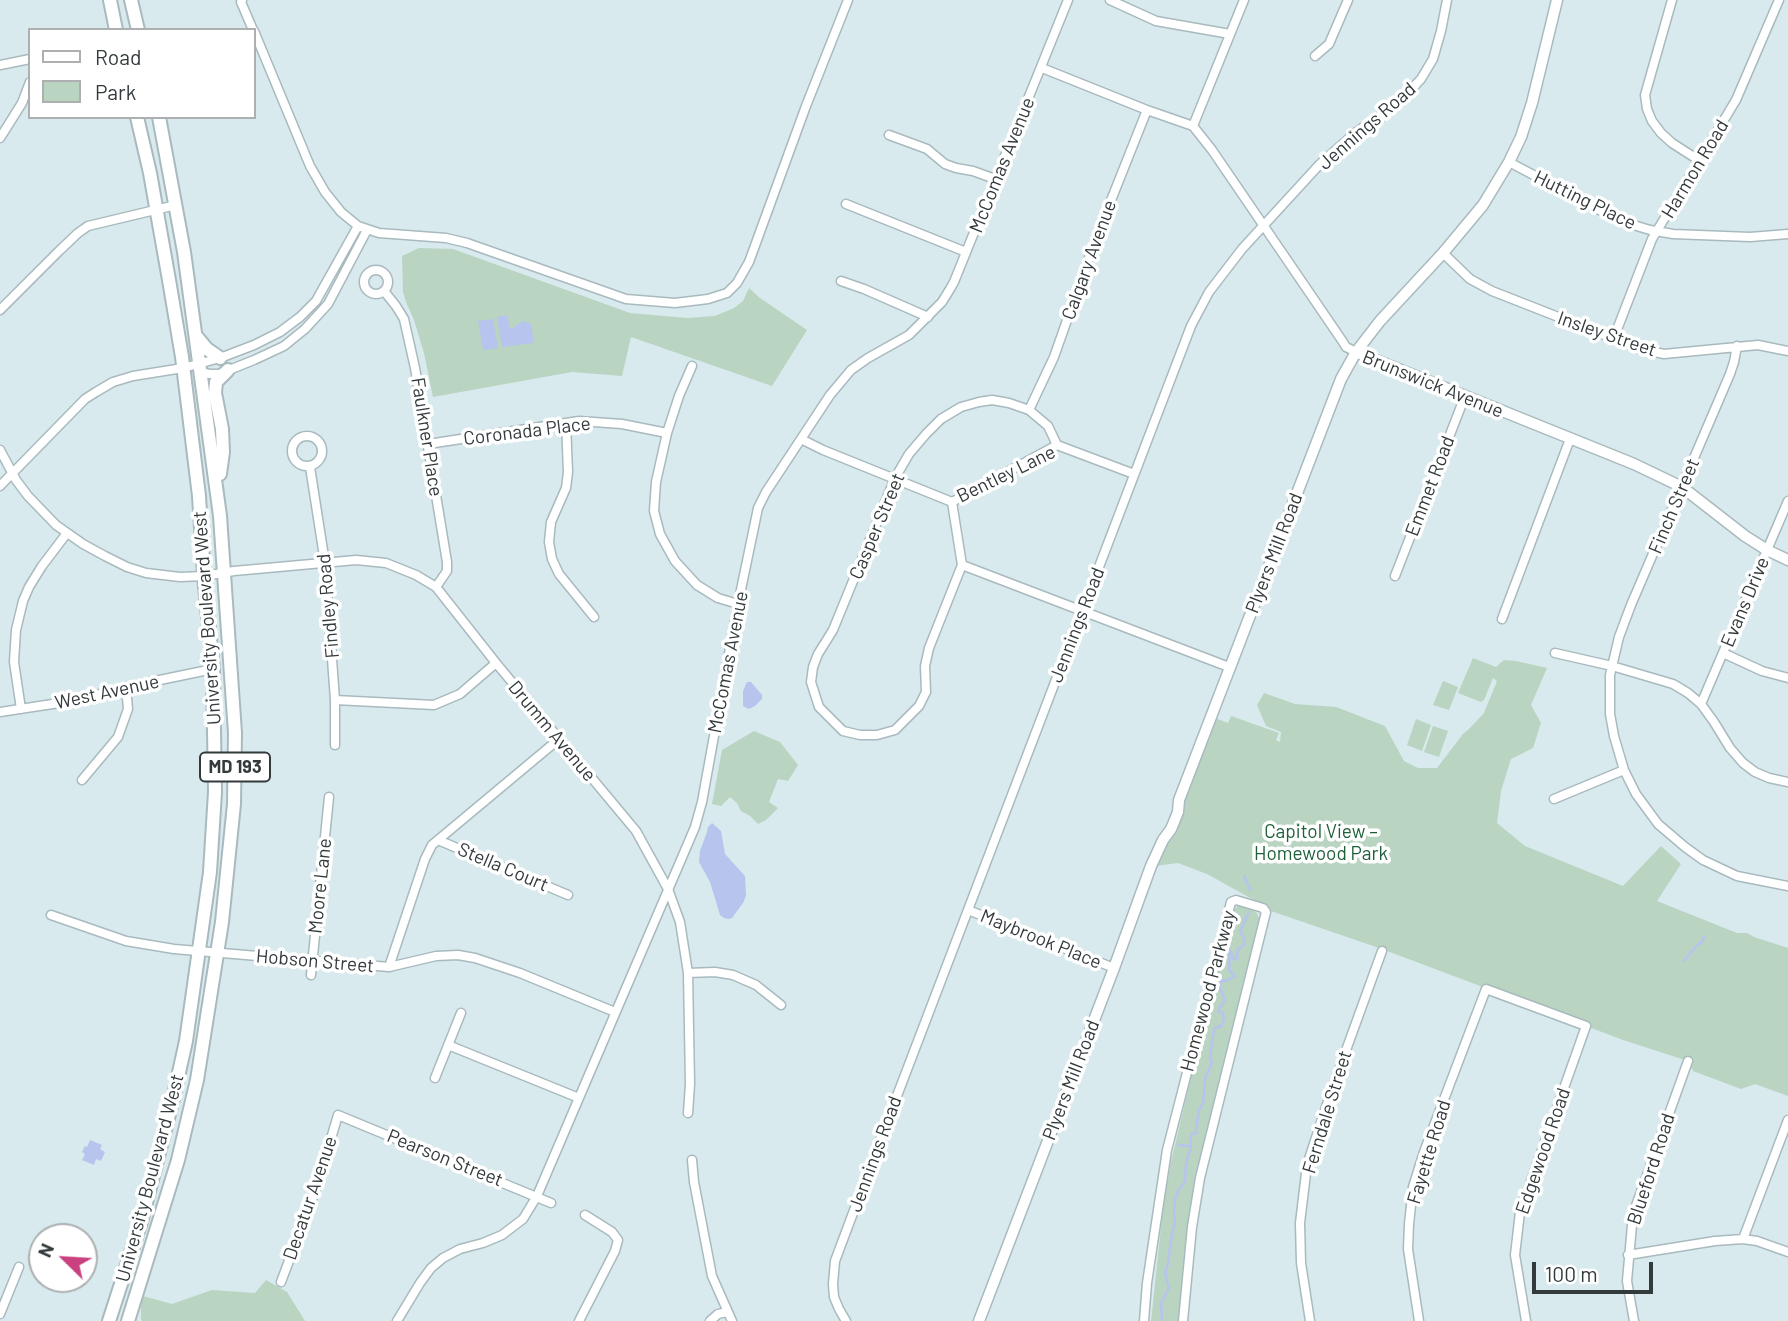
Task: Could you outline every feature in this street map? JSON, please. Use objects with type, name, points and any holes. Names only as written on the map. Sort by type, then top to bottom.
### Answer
[{"type":"main road","points":[[110,0],[116,28]]},
{"type":"main road","points":[[131,0],[138,28]]},
{"type":"main road","name":"University Boulevard West","points":[[109,1321],[141,1222],[186,1041],[210,872],[215,792],[213,669],[199,496],[183,369],[157,210],[137,119]]},
{"type":"main road","name":"University Boulevard West","points":[[128,1321],[178,1160],[197,1080],[218,952],[234,803],[232,674],[220,516],[197,337],[159,119]]},
{"type":"main road","points":[[197,337],[207,349],[220,358]]},
{"type":"main road","points":[[216,485],[223,452],[216,382],[228,370]]},
{"type":"street","points":[[242,0],[252,28]]},
{"type":"street","points":[[256,38],[310,166],[325,192],[341,212],[358,226],[397,235],[446,238],[467,243],[626,299],[676,303],[708,299],[727,293],[737,283],[749,262],[848,0]]},
{"type":"street","name":"McComas Avenue","points":[[397,1321],[431,1268],[460,1249],[502,1236],[523,1219],[537,1196],[695,827],[758,508],[830,395],[852,370],[909,335],[942,302],[954,282],[1068,0]]},
{"type":"street","points":[[1110,0],[1156,21],[1230,34]]},
{"type":"street","points":[[1042,68],[1193,126],[1244,0]]},
{"type":"street","points":[[1315,56],[1329,44],[1348,0]]},
{"type":"street","name":"Jennings Road","points":[[846,1321],[834,1297],[835,1261],[1191,326],[1209,292],[1242,248],[1321,164],[1355,132],[1391,108],[1421,79],[1433,59],[1447,0]]},
{"type":"street","name":"Plyers Mill Road","points":[[979,1321],[1163,840],[1171,810],[1179,800],[1341,379],[1358,350],[1363,333],[1380,321],[1443,253],[1483,205],[1509,162],[1521,137],[1532,103],[1557,0]]},
{"type":"street","points":[[1672,0],[1645,95],[1647,109],[1661,133],[1700,161]]},
{"type":"street","name":"Harmon Road","points":[[1614,340],[1656,232],[1736,100],[1779,0]]},
{"type":"street","points":[[0,65],[28,59]]},
{"type":"street","points":[[0,138],[22,103],[28,87]]},
{"type":"street","name":"Calgary Avenue","points":[[1029,410],[1054,356],[1096,237],[1147,110]]},
{"type":"street","name":"Brunswick Avenue","points":[[1193,126],[1346,346],[1634,464],[1682,487],[1745,536],[1788,560]]},
{"type":"street","points":[[889,135],[927,149],[945,164],[995,179]]},
{"type":"street","name":"Hutting Place","points":[[1509,162],[1620,221],[1656,232],[1749,237],[1788,234]]},
{"type":"street","points":[[846,204],[966,252]]},
{"type":"street","points":[[0,310],[88,226],[176,205]]},
{"type":"street","points":[[0,486],[96,391],[132,376],[201,368],[281,332],[316,301],[358,226]]},
{"type":"street","points":[[201,368],[211,374],[219,374],[284,346],[305,329],[328,304],[367,230]]},
{"type":"street","name":"Insley Street","points":[[1443,253],[1470,279],[1492,291],[1640,349],[1664,354],[1758,345],[1788,351]]},
{"type":"street","points":[[841,281],[928,317]]},
{"type":"street","name":"Faulkner Place","points":[[384,291],[404,319],[415,368],[447,562],[447,571],[436,587]]},
{"type":"street","name":"Finch Street","points":[[1737,346],[1730,374],[1619,637],[1612,666],[1610,714],[1624,770],[1636,794],[1658,824],[1703,860],[1737,876],[1788,886]]},
{"type":"street","points":[[692,366],[667,433],[656,482],[654,512],[660,534],[676,561],[697,585],[718,598],[738,604]]},
{"type":"street","name":"Emmet Road","points":[[1395,576],[1465,397]]},
{"type":"street","name":"Casper Street","points":[[962,565],[929,648],[925,666],[926,692],[919,706],[895,730],[877,735],[843,731],[819,707],[811,682],[813,667],[833,630],[895,478],[909,454],[926,434],[941,419],[961,407],[979,401],[992,401],[1029,410]]},
{"type":"street","points":[[1029,410],[1048,425],[1056,445]]},
{"type":"street","name":"Coronada Place","points":[[428,444],[579,421],[622,424],[667,433]]},
{"type":"street","points":[[566,423],[566,488],[551,522],[549,542],[552,559],[559,574],[594,617]]},
{"type":"street","name":"Bentley Lane","points":[[801,439],[952,502],[1056,445],[1134,474]]},
{"type":"street","points":[[1502,620],[1570,439]]},
{"type":"street","name":"Drumm Avenue","points":[[0,450],[28,496],[45,515],[67,533],[105,556],[141,572],[180,577],[204,576],[356,560],[386,563],[416,575],[436,587],[636,831],[668,889],[683,937],[688,973],[688,1113]]},
{"type":"street","name":"Findley Road","points":[[310,467],[325,563],[335,700],[335,745]]},
{"type":"street","name":"Evans Drive","points":[[1701,704],[1788,501]]},
{"type":"street","points":[[952,502],[962,565],[1229,667]]},
{"type":"street","points":[[21,709],[14,662],[16,630],[23,601],[41,566],[67,533]]},
{"type":"street","points":[[1555,653],[1673,684],[1701,704],[1743,763],[1769,778],[1788,782]]},
{"type":"street","points":[[1723,653],[1762,671],[1788,678]]},
{"type":"street","points":[[335,700],[435,705],[460,694],[496,663]]},
{"type":"street","name":"West Avenue","points":[[0,712],[72,701],[213,669]]},
{"type":"street","points":[[82,779],[118,737],[128,709],[126,687]]},
{"type":"street","points":[[389,967],[432,845],[559,739]]},
{"type":"street","points":[[1554,799],[1624,770]]},
{"type":"street","name":"Moore Lane","points":[[311,975],[329,797]]},
{"type":"street","name":"Stella Court","points":[[438,840],[568,895]]},
{"type":"street","name":"Homewood Parkway","points":[[1144,1321],[1167,1150],[1231,902],[1236,900],[1263,908],[1266,912],[1200,1178],[1192,1227],[1183,1321]]},
{"type":"street","name":"Maybrook Place","points":[[968,910],[1114,968]]},
{"type":"street","name":"Hobson Street","points":[[51,915],[126,941],[174,949],[389,967],[436,956],[458,955],[520,973],[615,1013]]},
{"type":"street","name":"Ferndale Street","points":[[1310,1321],[1303,1289],[1300,1247],[1307,1165],[1382,951]]},
{"type":"street","points":[[688,973],[715,972],[733,975],[755,985],[781,1005]]},
{"type":"street","name":"Fayette Road","points":[[1419,1321],[1408,1249],[1413,1187],[1486,989],[1587,1026]]},
{"type":"street","points":[[435,1078],[461,1013]]},
{"type":"street","name":"Edgewood Road","points":[[1526,1321],[1516,1255],[1520,1212],[1587,1026]]},
{"type":"street","points":[[448,1045],[579,1098]]},
{"type":"street","name":"Blueford Road","points":[[1634,1321],[1627,1281],[1633,1214],[1688,1061]]},
{"type":"street","name":"Pearson Street","points":[[338,1115],[551,1203]]},
{"type":"street","name":"Decatur Avenue","points":[[281,1282],[317,1186],[338,1115]]},
{"type":"street","points":[[1743,1239],[1788,1119]]},
{"type":"street","points":[[692,1160],[712,1276],[732,1321]]},
{"type":"street","points":[[579,1321],[618,1240],[612,1232],[585,1215]]},
{"type":"street","points":[[1628,1255],[1743,1239],[1788,1252]]},
{"type":"street","points":[[0,1314],[19,1267]]},
{"type":"street","points":[[114,1305],[128,1321]]},
{"type":"street","points":[[710,1321],[718,1314],[727,1312]]},
{"type":"green space","points":[[419,248],[453,249],[630,313],[687,318],[715,316],[743,301],[749,288],[807,330],[772,386],[631,337],[622,376],[572,372],[433,397],[424,353],[403,292],[402,256]]},
{"type":"green space","name":"Capitol View – Homewood Park","points":[[1473,658],[1496,667],[1504,660],[1547,668],[1531,705],[1541,723],[1533,748],[1511,759],[1501,791],[1497,823],[1525,846],[1623,886],[1661,846],[1681,864],[1657,901],[1737,933],[1747,933],[1788,948],[1788,1096],[1755,1084],[1741,1089],[1693,1071],[1688,1061],[1623,1040],[1382,949],[1268,910],[1207,874],[1178,863],[1154,866],[1210,716],[1228,723],[1231,716],[1279,733],[1276,740],[1280,742],[1281,732],[1266,726],[1257,705],[1264,693],[1295,704],[1336,707],[1385,726],[1404,761],[1418,768],[1437,768],[1463,734],[1484,713],[1497,681],[1493,678],[1481,702],[1458,693]]},
{"type":"green space","points":[[1443,681],[1458,687],[1449,710],[1433,705]]},
{"type":"green space","points":[[1416,719],[1431,725],[1422,751],[1407,745]]},
{"type":"green space","points":[[1433,726],[1448,731],[1439,757],[1424,752]]},
{"type":"green space","points":[[754,731],[780,742],[798,765],[788,781],[778,779],[769,802],[778,808],[758,824],[741,811],[730,797],[721,806],[712,804],[722,750]]},
{"type":"green space","points":[[1239,905],[1257,913],[1260,921],[1190,1214],[1179,1321],[1151,1321],[1163,1208],[1171,1162],[1232,911]]},
{"type":"green space","points":[[266,1280],[287,1292],[305,1321],[141,1319],[143,1296],[172,1304],[212,1290],[255,1293]]},
{"type":"water","points":[[507,315],[510,328],[523,321],[531,324],[534,343],[502,347],[497,317]]},
{"type":"water","points":[[493,319],[498,348],[483,350],[478,321]]},
{"type":"water","points":[[747,682],[751,682],[762,695],[762,699],[749,709],[743,706],[743,691]]},
{"type":"water","points":[[712,823],[721,831],[725,854],[745,876],[746,896],[729,919],[720,915],[710,882],[699,862],[708,827]]},
{"type":"water","points":[[90,1140],[102,1145],[100,1149],[105,1152],[101,1161],[96,1159],[94,1165],[82,1160],[85,1154],[82,1152]]},
{"type":"waterway","points":[[1244,876],[1250,890]]},
{"type":"waterway","points":[[1162,1321],[1161,1303],[1169,1288],[1165,1273],[1175,1222],[1175,1199],[1185,1182],[1190,1141],[1192,1134],[1196,1133],[1199,1110],[1203,1104],[1205,1079],[1212,1062],[1210,1058],[1213,1034],[1216,1027],[1222,1024],[1224,1017],[1218,1010],[1224,1002],[1219,987],[1221,981],[1235,976],[1229,970],[1230,950],[1234,960],[1237,958],[1238,949],[1244,945],[1245,940],[1240,931],[1248,914]]},
{"type":"waterway","points":[[1684,961],[1704,937]]},
{"type":"waterway","points":[[1179,1145],[1189,1146]]}]
